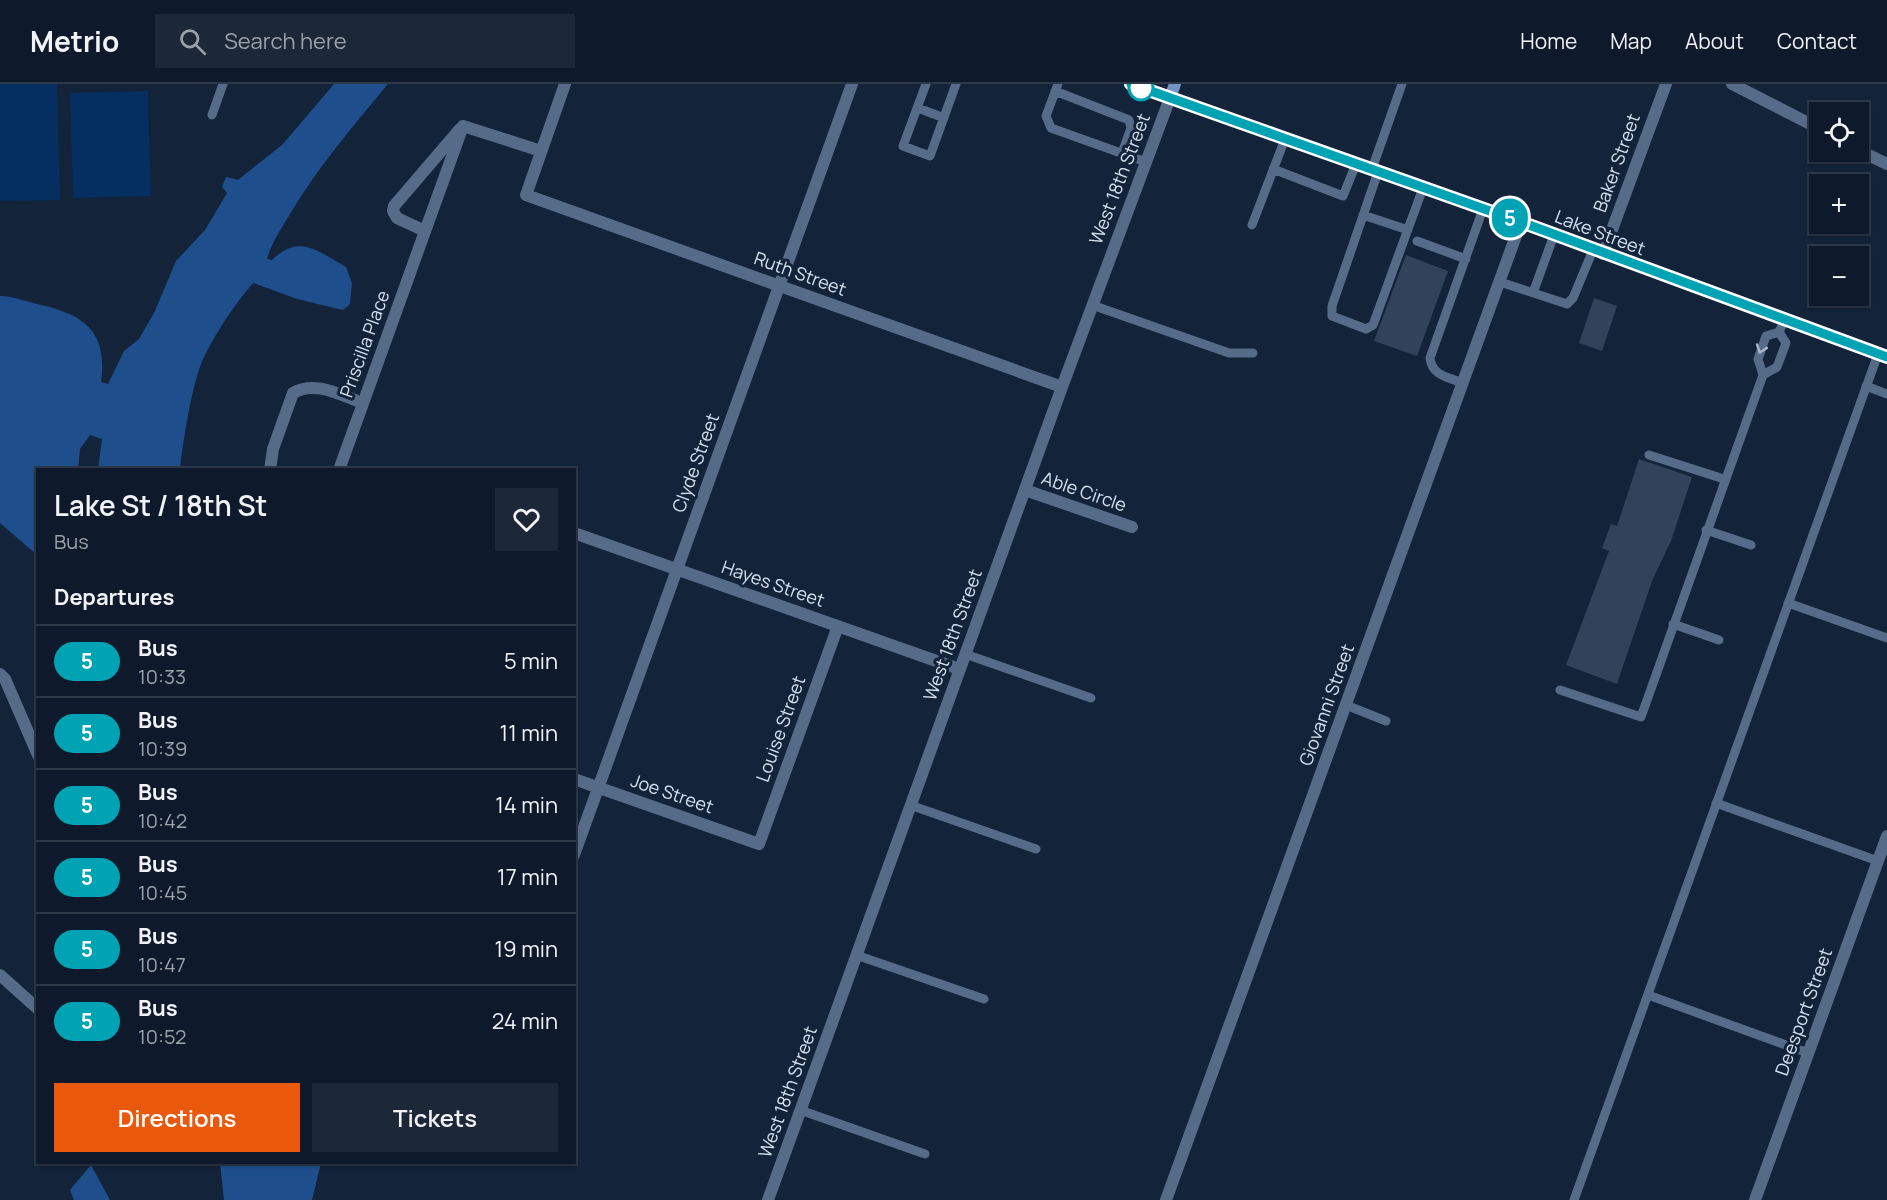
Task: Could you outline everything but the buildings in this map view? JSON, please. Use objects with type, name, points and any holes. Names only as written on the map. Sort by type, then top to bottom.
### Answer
[{"type":"street","points":[[425,231],[398,218],[393,211],[394,206],[463,126],[542,151],[565,84]]},
{"type":"street","name":"Clyde Street","points":[[576,849],[852,84]]},
{"type":"street","name":"Lake Street","points":[[1131,84],[1521,222],[1781,326],[1882,356]]},
{"type":"street","name":"West 18th Street","points":[[768,1200],[959,669],[1175,84]]},
{"type":"street","name":"Baker Street","points":[[1598,252],[1666,84]]},
{"type":"street","points":[[1732,84],[1809,123]]},
{"type":"street","name":"Priscilla Place","points":[[340,468],[463,126]]},
{"type":"street","name":"Ruth Street","points":[[542,151],[526,195],[1062,387]]},
{"type":"street","points":[[1869,155],[1887,164]]},
{"type":"street","name":"Giovanni Street","points":[[1166,1200],[1521,222]]},
{"type":"street","points":[[270,468],[273,449],[293,393],[304,387],[319,388],[363,403]]},
{"type":"street","name":"Able Circle","points":[[1025,490],[1132,527]]},
{"type":"street","name":"Hayes Street","points":[[576,534],[959,669]]},
{"type":"street","name":"Louise Street","points":[[759,844],[838,626]]},
{"type":"street","points":[[0,674],[5,679],[36,750]]},
{"type":"street","name":"Joe Street","points":[[576,780],[759,844]]},
{"type":"street","name":"Deesport Street","points":[[1755,1200],[1887,836]]},
{"type":"street","points":[[0,975],[36,1007]]},
{"type":"lane","points":[[212,115],[223,84]]},
{"type":"lane","points":[[926,84],[903,146],[930,156],[956,84]]},
{"type":"lane","points":[[1402,84],[1363,214],[1332,306],[1332,316],[1366,329],[1373,325],[1423,188]]},
{"type":"lane","points":[[1122,153],[1131,128],[1129,120],[1074,98],[1056,87],[1046,116],[1051,128],[1064,127],[1097,139],[1122,153],[1146,162]]},
{"type":"lane","points":[[1071,108],[1074,98]]},
{"type":"lane","points":[[1087,114],[1091,104]]},
{"type":"lane","points":[[918,108],[944,118]]},
{"type":"lane","points":[[1104,120],[1108,111]]},
{"type":"lane","points":[[1252,225],[1285,139]]},
{"type":"lane","points":[[1273,170],[1343,196],[1356,164]]},
{"type":"lane","points":[[1463,383],[1436,373],[1431,368],[1430,358],[1483,209]]},
{"type":"lane","points":[[1363,214],[1408,230]]},
{"type":"lane","points":[[1533,293],[1554,235]]},
{"type":"lane","points":[[1417,241],[1466,259]]},
{"type":"lane","points":[[1500,282],[1567,304],[1573,298],[1598,252]]},
{"type":"lane","points":[[1092,305],[1229,353],[1253,353]]},
{"type":"lane","points":[[1560,690],[1641,717],[1724,478],[1763,375],[1758,359],[1766,336],[1781,326],[1786,343],[1777,367],[1763,375]]},
{"type":"lane","points":[[1574,1200],[1866,386],[1882,356]]},
{"type":"lane","points":[[1866,386],[1887,394]]},
{"type":"lane","points":[[1649,455],[1724,478]]},
{"type":"lane","points":[[1706,530],[1751,545]]},
{"type":"lane","points":[[1788,603],[1887,638]]},
{"type":"lane","points":[[1673,624],[1719,640]]},
{"type":"lane","points":[[965,654],[1091,698]]},
{"type":"lane","points":[[1346,705],[1386,721]]},
{"type":"lane","points":[[1716,803],[1878,861]]},
{"type":"lane","points":[[910,805],[1036,849]]},
{"type":"lane","points":[[856,955],[984,999]]},
{"type":"lane","points":[[1648,995],[1808,1053]]},
{"type":"lane","points":[[800,1110],[925,1154]]},
{"type":"shaded area","points":[[0,84],[57,84],[60,200],[0,201]]},
{"type":"shaded area","points":[[334,84],[388,84],[312,180],[277,236],[267,259],[272,260],[291,247],[300,246],[309,247],[326,255],[346,267],[352,283],[350,304],[343,310],[297,299],[253,283],[220,328],[204,357],[189,412],[180,468],[98,468],[102,439],[90,435],[80,449],[78,468],[36,468],[36,554],[0,523],[0,296],[53,308],[79,319],[89,327],[100,349],[101,382],[108,384],[124,351],[139,339],[154,313],[176,261],[205,230],[227,193],[222,187],[226,177],[238,180],[283,144]]},
{"type":"shaded area","points":[[148,91],[151,196],[73,198],[70,93]]},
{"type":"shaded area","points":[[220,1164],[321,1164],[312,1200],[224,1200]]},
{"type":"shaded area","points":[[91,1165],[110,1200],[74,1200],[70,1190]]},
{"type":"bus line","name":"5","points":[[1131,84],[1521,222],[1784,321],[1887,357]]}]
